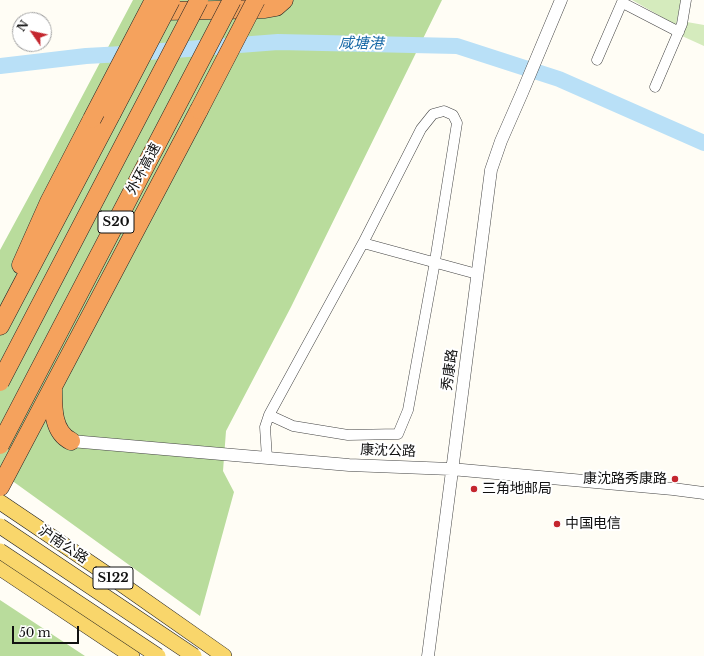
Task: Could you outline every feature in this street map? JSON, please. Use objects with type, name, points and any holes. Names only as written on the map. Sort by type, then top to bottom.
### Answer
[{"type":"highway","points":[[154,0],[157,6],[166,11],[266,9],[276,7],[284,0]]},
{"type":"highway","points":[[15,297],[21,265],[31,240],[92,118],[154,0]]},
{"type":"highway","points":[[0,326],[171,0]]},
{"type":"highway","name":"外环高速","points":[[0,382],[199,0]]},
{"type":"highway","name":"外环高速","points":[[0,445],[232,0]]},
{"type":"highway","points":[[0,488],[256,0]]},
{"type":"highway","points":[[53,387],[53,405],[56,422],[60,432],[65,438],[71,441]]},
{"type":"main road","name":"沪南公路","points":[[0,502],[110,576],[224,656]]},
{"type":"main road","points":[[0,526],[194,656]]},
{"type":"main road","points":[[0,550],[158,656]]},
{"type":"main road","points":[[0,568],[132,656]]},
{"type":"street","name":"秀康路","points":[[428,656],[451,469],[491,170],[501,141],[561,0]]},
{"type":"street","points":[[655,87],[682,24],[686,0]]},
{"type":"street","points":[[597,60],[623,2],[679,32]]},
{"type":"street","points":[[267,458],[264,427],[269,415],[363,244],[421,129],[433,114],[444,111],[453,115],[457,123],[435,263],[408,410],[398,434],[348,435],[293,426],[269,415]]},
{"type":"street","points":[[363,244],[477,274]]},
{"type":"street","name":"康沈公路","points":[[71,441],[349,465],[451,469],[673,488],[704,493]]},
{"type":"green space","points":[[133,0],[442,0],[291,307],[226,431],[223,471],[234,492],[200,616],[0,472],[0,250]]},
{"type":"green space","points":[[632,0],[681,0],[676,25]]},
{"type":"green space","points":[[687,22],[704,25],[704,46],[682,36]]},
{"type":"green space","points":[[0,600],[85,656],[0,656]]},
{"type":"waterway","name":"咸塘港","points":[[0,66],[86,56],[278,42],[457,46],[559,79],[704,143]]},
{"type":"place","name":"康沈路秀康路","points":[[675,479]]},
{"type":"place","name":"三角地邮局","points":[[474,489]]},
{"type":"place","name":"中国电信","points":[[557,524]]}]
